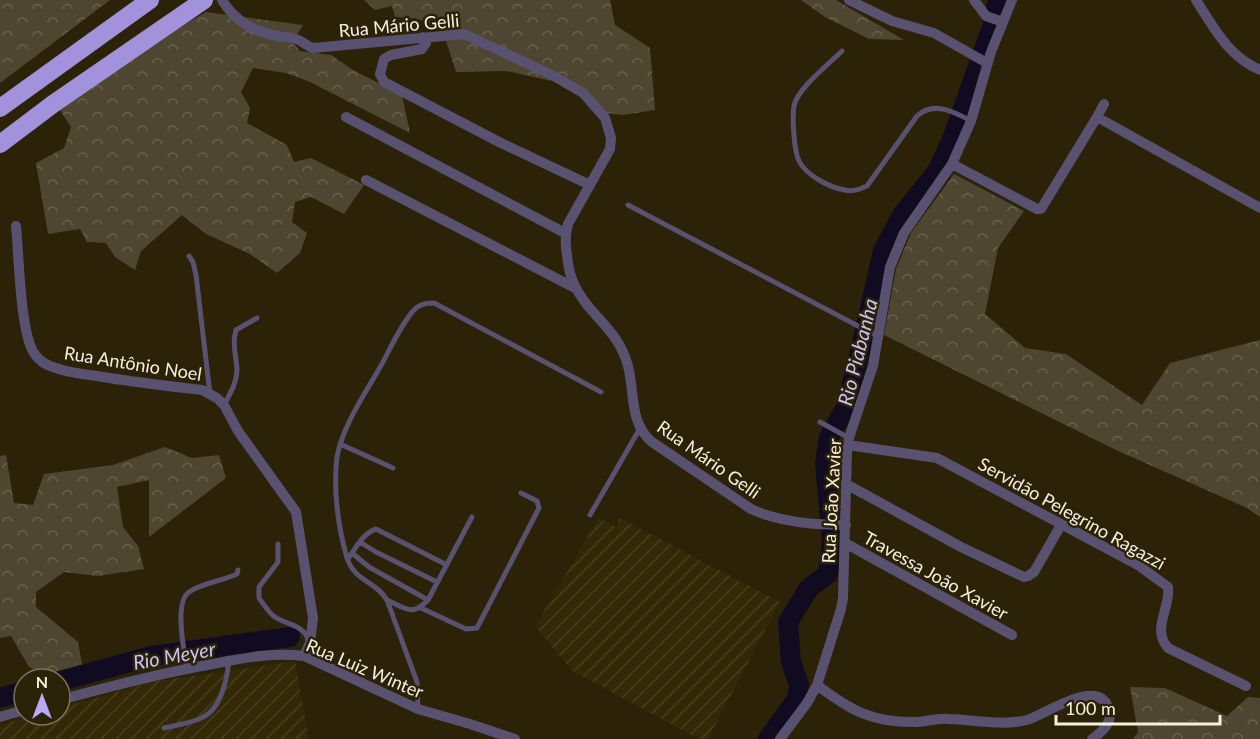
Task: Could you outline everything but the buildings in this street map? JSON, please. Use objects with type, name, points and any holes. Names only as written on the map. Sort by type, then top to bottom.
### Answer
[{"type":"highway","points":[[0,108],[150,0]]},
{"type":"highway","points":[[0,144],[63,97],[204,0]]},
{"type":"street","name":"Rua Mário Gelli","points":[[222,0],[236,18],[251,28],[275,36],[300,40],[313,48],[464,34],[552,75],[583,93],[605,118],[611,138],[609,149],[568,224],[565,233],[568,262],[575,288],[605,323],[624,352],[639,430],[652,442],[751,509],[795,522],[841,525]]},
{"type":"street","points":[[849,0],[892,21],[934,33],[987,63]]},
{"type":"street","points":[[974,0],[986,16],[1000,21]]},
{"type":"street","name":"Rua João Xavier","points":[[780,739],[807,703],[817,685],[843,598],[845,543],[841,525],[848,441],[873,366],[890,267],[904,233],[952,164],[969,120],[1000,21],[1012,0]]},
{"type":"street","points":[[1196,0],[1230,51],[1260,70]]},
{"type":"street","points":[[423,38],[426,43],[422,49],[391,55],[384,59],[380,74],[384,82],[501,143],[590,185]]},
{"type":"street","points":[[952,164],[1037,209],[1041,209],[1104,104]]},
{"type":"street","points":[[345,117],[565,233]]},
{"type":"street","points":[[1097,117],[1260,208]]},
{"type":"street","points":[[366,180],[575,288]]},
{"type":"street","name":"Rua Antônio Noel","points":[[16,226],[25,324],[31,346],[38,358],[57,369],[210,393],[224,405],[238,431],[296,512],[312,605],[313,630],[304,656]]},
{"type":"street","name":"Servidão Pelegrino Ragazzi","points":[[848,441],[937,458],[1138,565],[1168,587],[1169,594],[1161,626],[1163,643],[1168,648],[1246,686]]},
{"type":"street","points":[[846,484],[961,547],[1024,577],[1034,572],[1061,525]]},
{"type":"street","name":"Travessa João Xavier","points":[[845,543],[1012,635]]},
{"type":"street","name":"Rua Luiz Winter","points":[[72,697],[187,668],[260,655],[286,654],[304,656],[418,709],[515,739]]},
{"type":"street","points":[[817,685],[854,711],[869,717],[903,722],[945,718],[1015,722],[1041,715],[1071,699],[1092,696],[1099,698],[1107,706],[1110,716],[1103,730],[1092,739]]},
{"type":"lane","points":[[842,51],[798,94],[794,106],[795,147],[798,159],[804,169],[832,187],[846,191],[867,186],[923,110],[933,108],[958,114],[969,120]]},
{"type":"lane","points":[[628,205],[879,337]]},
{"type":"lane","points":[[189,256],[196,274],[210,393]]},
{"type":"lane","points":[[418,709],[418,688],[413,668],[387,600],[381,591],[355,574],[348,559],[340,528],[335,482],[340,444],[401,329],[414,309],[424,303],[434,303],[601,392]]},
{"type":"lane","points":[[224,405],[235,384],[237,371],[233,340],[236,330],[257,318]]},
{"type":"lane","points":[[820,422],[848,441]]},
{"type":"lane","points":[[590,515],[639,430]]},
{"type":"lane","points":[[340,444],[393,468]]},
{"type":"lane","points":[[421,608],[466,629],[477,628],[539,508],[537,501],[521,493]]},
{"type":"lane","points":[[387,600],[411,610],[421,608],[428,600],[472,517]]},
{"type":"lane","points":[[348,559],[371,531],[378,530],[447,565]]},
{"type":"lane","points":[[360,542],[437,582]]},
{"type":"lane","points":[[278,544],[278,562],[259,587],[259,598],[276,618],[292,623],[306,634],[310,643]]},
{"type":"lane","points":[[352,553],[369,567],[428,600]]},
{"type":"lane","points":[[187,668],[183,650],[181,604],[183,597],[191,590],[237,574],[238,570]]},
{"type":"lane","points":[[164,728],[207,716],[226,684],[229,661]]},
{"type":"shaded area","points":[[599,518],[616,527],[620,518],[780,602],[708,739],[699,739],[572,671],[535,626]]},
{"type":"shaded area","points":[[295,661],[309,739],[0,739],[0,725],[12,721],[12,727],[72,727],[72,705],[150,682]]},
{"type":"green space","points":[[0,0],[110,0],[0,83]]},
{"type":"green space","points":[[364,0],[610,0],[615,25],[650,48],[655,110],[623,115],[596,112],[570,85],[507,71],[456,72],[442,28],[415,18],[395,17],[392,6],[375,10]]},
{"type":"green space","points":[[801,0],[836,0],[904,40],[869,39],[825,17]]},
{"type":"green space","points":[[206,12],[303,25],[292,42],[300,51],[331,55],[353,70],[402,95],[410,133],[308,81],[286,73],[253,68],[241,92],[250,108],[247,123],[287,145],[294,162],[311,158],[364,185],[344,214],[311,197],[295,202],[292,222],[307,233],[300,253],[277,273],[250,254],[206,234],[182,215],[141,251],[135,270],[115,257],[106,243],[87,242],[80,229],[48,234],[36,163],[64,148],[71,127],[58,107],[163,37]]},
{"type":"green space","points":[[954,174],[1024,211],[998,248],[985,314],[1025,348],[1066,354],[1142,405],[1170,363],[1260,340],[1260,517],[1247,508],[1116,450],[884,335],[896,269],[911,233]]},
{"type":"green space","points":[[165,447],[192,458],[219,455],[226,478],[149,537],[149,480],[117,487],[123,527],[138,546],[144,569],[98,576],[64,572],[36,592],[36,607],[78,642],[83,669],[72,673],[72,667],[29,667],[11,636],[0,638],[0,456],[6,455],[14,503],[33,505],[44,474],[113,465]]},
{"type":"green space","points":[[1130,687],[1165,688],[1227,716],[1248,697],[1260,698],[1260,739],[1133,739],[1138,732]]},
{"type":"waterway","name":"Rio Piabanha","points":[[768,739],[797,699],[799,685],[791,662],[788,622],[809,588],[828,574],[832,542],[825,463],[829,437],[846,407],[883,251],[902,215],[938,170],[952,139],[993,24],[998,0]]},
{"type":"waterway","name":"Rio Meyer","points":[[72,678],[152,656],[290,637]]},
{"type":"waterway","name":"Rio Meyer","points":[[0,698],[12,694]]}]
